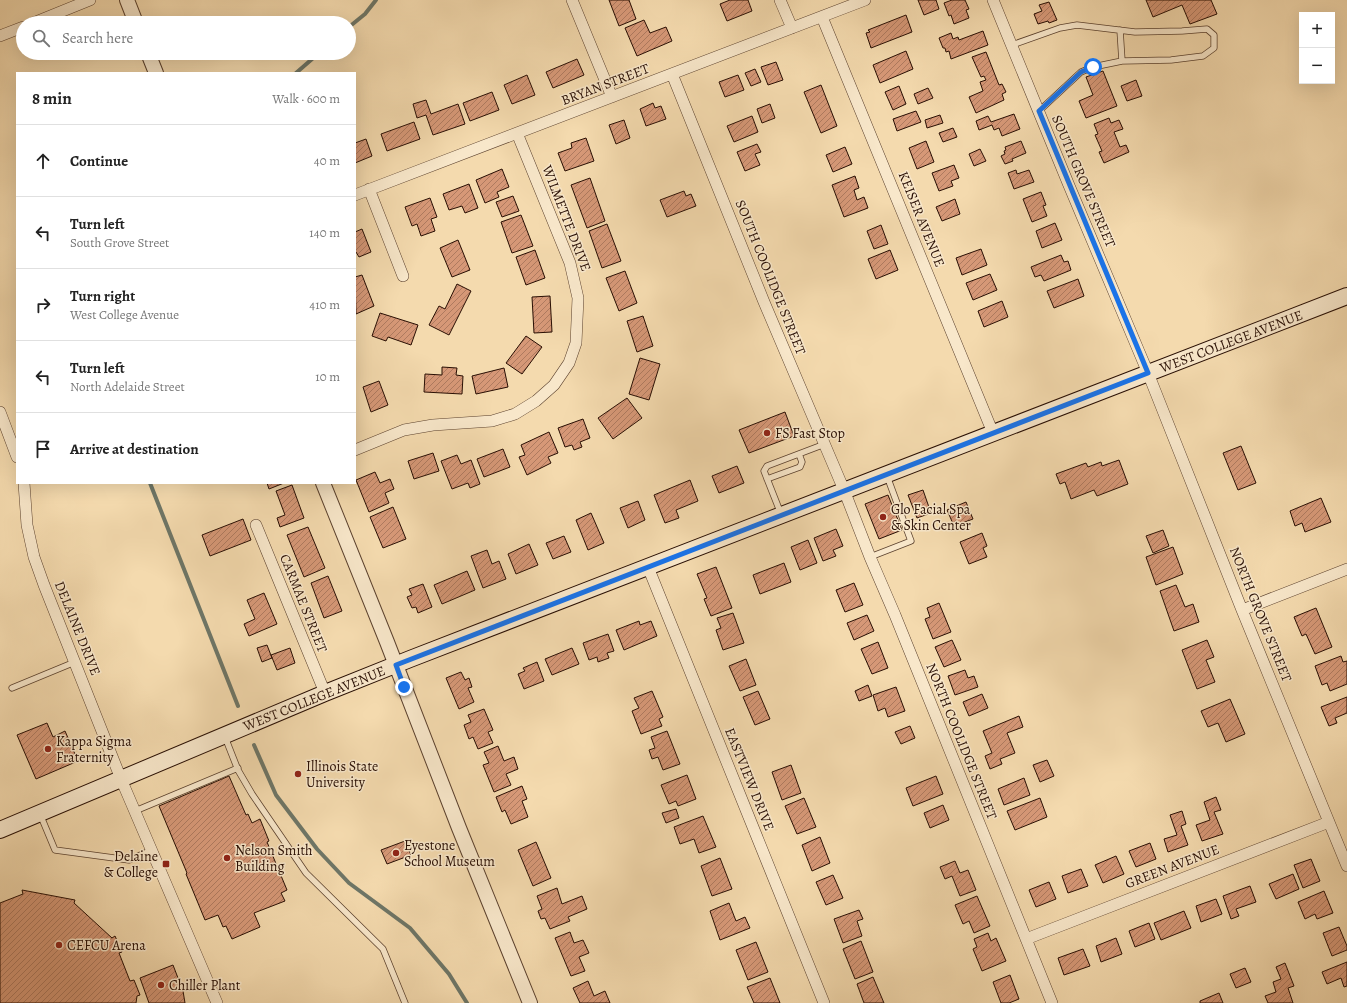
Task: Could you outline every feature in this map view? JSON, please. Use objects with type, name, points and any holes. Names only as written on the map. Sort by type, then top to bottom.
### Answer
[{"type":"main road","name":"WEST COLLEGE AVENUE","points":[[0,830],[325,693],[781,514],[1347,296]]},
{"type":"street","points":[[50,16],[90,0]]},
{"type":"street","points":[[127,0],[133,16]]},
{"type":"street","points":[[572,0],[612,97]]},
{"type":"street","points":[[780,0],[792,28]]},
{"type":"street","name":"BRYAN STREET","points":[[356,195],[865,0]]},
{"type":"street","name":"SOUTH GROVE STREET","points":[[993,0],[1148,373]]},
{"type":"street","name":"KEISER AVENUE","points":[[822,16],[993,433]]},
{"type":"street","points":[[0,36],[16,30]]},
{"type":"street","points":[[151,60],[156,72]]},
{"type":"street","name":"SOUTH COOLIDGE STREET","points":[[672,74],[764,302],[844,490]]},
{"type":"street","name":"WILMETTE DRIVE","points":[[356,450],[404,430],[433,425],[492,421],[515,414],[536,401],[554,385],[569,363],[576,343],[578,318],[578,298],[575,281],[570,263],[517,133]]},
{"type":"street","points":[[369,189],[403,276]]},
{"type":"street","name":"NORTH GROVE STREET","points":[[1148,373],[1242,610],[1347,866]]},
{"type":"street","points":[[0,412],[16,453]]},
{"type":"street","name":"DELAINE DRIVE","points":[[24,484],[27,525],[34,557],[135,811],[217,1003]]},
{"type":"street","points":[[323,484],[396,665],[453,813],[530,1003]]},
{"type":"street","name":"NORTH COOLIDGE STREET","points":[[844,490],[1052,1003]]},
{"type":"street","name":"CARMAE STREET","points":[[256,525],[325,693]]},
{"type":"street","name":"EASTVIEW DRIVE","points":[[648,567],[824,1003]]},
{"type":"street","points":[[1242,610],[1347,569]]},
{"type":"street","name":"GREEN AVENUE","points":[[1026,939],[1329,822]]},
{"type":"lane","points":[[1012,45],[1060,28],[1077,25],[1136,32],[1207,29],[1214,35],[1214,48],[1204,56],[1171,60],[1122,61],[1093,67],[1081,72],[1039,111]]},
{"type":"lane","points":[[1120,30],[1122,61]]},
{"type":"lane","points":[[781,514],[764,471],[767,466],[825,444]]},
{"type":"lane","points":[[767,479],[800,467],[802,462],[799,454]]},
{"type":"lane","points":[[870,557],[911,541],[886,474]]},
{"type":"lane","points":[[12,688],[75,662]]},
{"type":"lane","points":[[224,735],[238,768],[252,794],[306,873],[383,948],[405,1003]]},
{"type":"lane","points":[[135,811],[238,768]]},
{"type":"lane","points":[[40,814],[55,850],[129,860],[152,850]]},
{"type":"building","points":[[609,0],[629,0],[636,19],[619,26]]},
{"type":"building","points":[[730,0],[748,0],[752,11],[727,21],[720,4]]},
{"type":"building","points":[[918,0],[936,0],[939,9],[924,15]]},
{"type":"building","points":[[952,0],[965,0],[969,9],[966,10],[969,18],[954,24],[944,3]]},
{"type":"building","points":[[1146,0],[1211,0],[1217,14],[1190,24],[1182,5],[1153,17]]},
{"type":"building","points":[[1049,2],[1057,20],[1049,23],[1048,21],[1038,24],[1034,14],[1042,11],[1039,5]]},
{"type":"building","points":[[906,15],[912,32],[871,48],[866,33],[870,32],[868,30]]},
{"type":"building","points":[[644,20],[650,33],[666,27],[672,41],[637,56],[625,28]]},
{"type":"building","points":[[983,31],[988,45],[951,59],[949,51],[946,52],[939,38],[951,33],[953,39],[958,37],[959,40]]},
{"type":"building","points":[[906,51],[913,69],[880,83],[873,65]]},
{"type":"building","points":[[986,52],[999,85],[1002,84],[1006,92],[1002,94],[1004,100],[976,113],[969,97],[983,91],[980,82],[986,80],[984,76],[981,77],[972,57]]},
{"type":"building","points":[[577,59],[584,75],[553,88],[546,72]]},
{"type":"building","points":[[776,62],[783,80],[768,85],[761,67]]},
{"type":"building","points":[[755,69],[761,82],[751,86],[745,73]]},
{"type":"building","points":[[1103,71],[1117,106],[1086,118],[1079,101],[1093,95],[1086,77]]},
{"type":"building","points":[[527,75],[535,95],[512,104],[504,85]]},
{"type":"building","points":[[738,75],[744,90],[725,97],[719,82]]},
{"type":"building","points":[[1136,80],[1142,96],[1127,101],[1121,86]]},
{"type":"building","points":[[821,85],[837,126],[821,133],[804,92]]},
{"type":"building","points":[[899,86],[906,104],[893,110],[885,92]]},
{"type":"building","points":[[928,88],[933,98],[918,104],[914,94]]},
{"type":"building","points":[[492,92],[499,110],[470,121],[463,103]]},
{"type":"building","points":[[426,100],[431,114],[458,104],[465,124],[433,135],[426,115],[417,118],[413,104]]},
{"type":"building","points":[[653,103],[655,108],[661,106],[666,119],[646,126],[640,109]]},
{"type":"building","points":[[770,104],[775,118],[762,123],[757,109]]},
{"type":"building","points":[[916,111],[921,122],[897,131],[893,119]]},
{"type":"building","points":[[1014,114],[1020,129],[1002,136],[999,128],[994,130],[992,125],[979,130],[976,121],[988,116],[991,122]]},
{"type":"building","points":[[940,115],[943,123],[927,128],[925,120]]},
{"type":"building","points":[[752,116],[758,132],[734,142],[727,126]]},
{"type":"building","points":[[1109,118],[1111,123],[1119,120],[1123,129],[1114,132],[1120,147],[1126,145],[1129,152],[1104,163],[1099,152],[1102,151],[1095,135],[1098,134],[1094,124]]},
{"type":"building","points":[[624,120],[630,138],[616,144],[609,125]]},
{"type":"building","points":[[414,122],[420,139],[387,151],[381,134]]},
{"type":"building","points":[[953,128],[957,137],[943,142],[939,133]]},
{"type":"building","points":[[586,138],[594,161],[565,171],[558,153],[572,148],[571,143]]},
{"type":"building","points":[[366,139],[372,156],[356,163],[356,143]]},
{"type":"building","points":[[926,141],[934,162],[917,169],[909,148]]},
{"type":"building","points":[[1021,141],[1026,153],[1005,164],[1001,156],[1005,154],[1005,147]]},
{"type":"building","points":[[757,144],[761,152],[755,154],[760,165],[745,171],[737,152]]},
{"type":"building","points":[[845,147],[852,164],[833,172],[826,155]]},
{"type":"building","points":[[980,149],[986,161],[974,166],[969,154]]},
{"type":"building","points":[[954,165],[959,178],[951,181],[953,186],[939,191],[932,173]]},
{"type":"building","points":[[502,169],[509,187],[497,192],[499,197],[485,203],[476,180]]},
{"type":"building","points":[[1016,170],[1017,174],[1029,170],[1034,182],[1014,189],[1008,173]]},
{"type":"building","points":[[855,176],[859,188],[854,190],[857,200],[864,197],[868,208],[844,217],[832,185]]},
{"type":"building","points":[[590,178],[605,221],[587,228],[571,185]]},
{"type":"building","points":[[469,184],[478,208],[465,213],[462,206],[449,210],[443,194]]},
{"type":"building","points":[[684,191],[686,196],[691,194],[696,206],[667,217],[660,200]]},
{"type":"building","points":[[1041,192],[1046,205],[1043,206],[1047,216],[1032,222],[1023,199]]},
{"type":"building","points":[[513,196],[519,211],[502,217],[496,202]]},
{"type":"building","points":[[430,198],[437,217],[431,219],[435,231],[421,236],[417,224],[412,226],[405,207]]},
{"type":"building","points":[[955,199],[960,214],[942,221],[936,207]]},
{"type":"building","points":[[521,215],[533,246],[512,253],[501,222]]},
{"type":"building","points":[[1055,223],[1062,240],[1042,248],[1036,231]]},
{"type":"building","points":[[607,224],[621,261],[602,268],[589,231]]},
{"type":"building","points":[[881,225],[888,244],[874,249],[867,231]]},
{"type":"building","points":[[362,229],[371,252],[359,257],[356,252],[356,232]]},
{"type":"building","points":[[458,240],[470,270],[452,277],[440,248]]},
{"type":"building","points":[[981,249],[987,265],[962,275],[956,258]]},
{"type":"building","points":[[535,250],[545,278],[526,285],[516,257]]},
{"type":"building","points":[[890,250],[898,270],[876,279],[868,259]]},
{"type":"building","points":[[1061,255],[1064,262],[1068,261],[1071,270],[1044,281],[1041,275],[1035,277],[1031,267]]},
{"type":"building","points":[[625,271],[637,303],[619,311],[606,278]]},
{"type":"building","points":[[990,274],[997,290],[973,300],[966,283]]},
{"type":"building","points":[[362,275],[374,306],[356,314],[356,277]]},
{"type":"building","points":[[1078,279],[1084,296],[1054,308],[1047,291]]},
{"type":"building","points":[[457,284],[471,291],[449,335],[429,325],[439,306],[445,309]]},
{"type":"building","points":[[550,296],[552,332],[534,333],[532,297]]},
{"type":"building","points":[[1002,301],[1008,317],[984,327],[978,311]]},
{"type":"building","points":[[380,313],[418,325],[411,345],[388,337],[386,341],[372,336]]},
{"type":"building","points":[[643,316],[653,346],[637,352],[627,321]]},
{"type":"building","points":[[526,336],[542,347],[522,374],[506,363]]},
{"type":"building","points":[[640,358],[660,364],[649,400],[629,394]]},
{"type":"building","points":[[442,367],[457,368],[456,375],[463,376],[462,394],[424,392],[425,374],[442,375]]},
{"type":"building","points":[[504,368],[508,387],[476,394],[472,376]]},
{"type":"building","points":[[379,381],[388,405],[371,412],[363,387]]},
{"type":"building","points":[[627,398],[642,418],[613,439],[598,418]]},
{"type":"building","name":"FS Fast Stop","points":[[785,412],[794,436],[749,453],[739,430]]},
{"type":"building","points":[[583,419],[590,438],[580,442],[582,447],[574,450],[572,445],[565,447],[558,428]]},
{"type":"building","points":[[549,432],[558,453],[548,457],[551,463],[527,475],[519,457],[525,455],[521,445]]},
{"type":"building","points":[[1241,446],[1256,483],[1238,490],[1223,453]]},
{"type":"building","points":[[503,449],[510,467],[484,477],[477,459]]},
{"type":"building","points":[[433,453],[439,471],[414,479],[408,461]]},
{"type":"building","points":[[457,455],[461,464],[471,460],[480,484],[470,488],[468,483],[452,489],[441,461]]},
{"type":"building","points":[[1119,460],[1128,484],[1097,496],[1094,490],[1071,499],[1065,482],[1060,484],[1056,474],[1086,463],[1088,467],[1101,462],[1102,466]]},
{"type":"building","points":[[737,466],[744,483],[719,493],[712,476]]},
{"type":"building","points":[[375,472],[380,483],[390,479],[394,489],[385,493],[389,503],[369,512],[356,480]]},
{"type":"building","points":[[690,480],[698,501],[676,510],[679,518],[665,523],[654,495]]},
{"type":"building","points":[[267,484],[282,484],[269,489]]},
{"type":"building","points":[[292,485],[304,518],[280,527],[277,518],[285,515],[276,491]]},
{"type":"building","points":[[923,490],[931,513],[917,518],[908,495]]},
{"type":"building","name":"Glo Facial Spa & Skin Center","points":[[888,495],[902,530],[879,539],[865,504]]},
{"type":"building","points":[[1321,498],[1331,522],[1305,532],[1302,523],[1295,526],[1290,511]]},
{"type":"building","points":[[638,501],[645,520],[628,528],[620,508]]},
{"type":"building","points":[[966,502],[973,519],[954,526],[947,510]]},
{"type":"building","points":[[393,507],[406,539],[383,548],[370,517]]},
{"type":"building","points":[[591,513],[604,543],[588,550],[576,520]]},
{"type":"building","points":[[243,519],[251,540],[210,556],[202,535]]},
{"type":"building","points":[[308,527],[325,568],[304,577],[287,535]]},
{"type":"building","points":[[836,529],[843,546],[833,550],[836,556],[823,561],[814,538]]},
{"type":"building","points":[[1163,530],[1169,546],[1153,553],[1146,536]]},
{"type":"building","points":[[982,533],[987,546],[983,548],[987,557],[969,564],[960,542]]},
{"type":"building","points":[[564,536],[571,552],[553,559],[546,543]]},
{"type":"building","points":[[808,540],[817,563],[800,570],[791,547]]},
{"type":"building","points":[[529,544],[538,565],[516,574],[508,554]]},
{"type":"building","points":[[1173,547],[1183,574],[1156,585],[1146,557]]},
{"type":"building","points":[[487,550],[492,564],[499,561],[506,579],[483,588],[471,556]]},
{"type":"building","points":[[784,563],[791,582],[760,594],[753,575]]},
{"type":"building","points":[[716,567],[732,608],[711,616],[704,599],[707,598],[697,574]]},
{"type":"building","points":[[467,571],[475,590],[442,604],[434,585]]},
{"type":"building","points":[[328,576],[342,611],[324,618],[311,583]]},
{"type":"building","points":[[854,583],[863,605],[845,612],[836,590]]},
{"type":"building","points":[[423,584],[432,607],[418,613],[416,607],[412,608],[407,597],[412,595],[409,589]]},
{"type":"building","points":[[1176,585],[1185,607],[1193,604],[1199,622],[1174,631],[1160,591]]},
{"type":"building","points":[[264,593],[277,624],[249,636],[244,624],[255,619],[247,600]]},
{"type":"building","points":[[939,603],[951,632],[933,639],[925,619],[930,617],[927,608]]},
{"type":"building","points":[[1316,608],[1332,647],[1315,654],[1306,634],[1302,636],[1294,617]]},
{"type":"building","points":[[733,613],[744,643],[723,650],[716,630],[721,628],[717,618]]},
{"type":"building","points":[[867,615],[874,631],[854,640],[847,623]]},
{"type":"building","points":[[639,621],[640,625],[651,621],[657,636],[624,650],[616,630]]},
{"type":"building","points":[[608,634],[614,651],[607,653],[609,658],[598,662],[597,657],[589,660],[583,643]]},
{"type":"building","points":[[952,640],[961,660],[944,667],[935,647]]},
{"type":"building","points":[[1207,640],[1214,657],[1206,660],[1215,682],[1197,689],[1182,650]]},
{"type":"building","points":[[878,642],[888,668],[872,674],[861,649]]},
{"type":"building","points":[[267,645],[272,658],[262,662],[257,648]]},
{"type":"building","points":[[290,648],[295,663],[277,670],[271,655]]},
{"type":"building","points":[[572,648],[579,664],[552,675],[545,659]]},
{"type":"building","points":[[1341,656],[1343,662],[1347,661],[1347,684],[1330,691],[1327,683],[1322,685],[1315,666]]},
{"type":"building","points":[[746,659],[756,685],[740,691],[729,666]]},
{"type":"building","points":[[537,662],[544,681],[524,689],[518,674],[525,671],[523,668]]},
{"type":"building","points":[[965,670],[968,678],[974,676],[978,687],[955,695],[948,676]]},
{"type":"building","points":[[461,672],[465,680],[469,678],[472,687],[468,688],[474,702],[459,709],[446,678]]},
{"type":"building","points":[[868,685],[872,696],[859,701],[855,691]]},
{"type":"building","points":[[896,687],[905,711],[888,717],[885,708],[878,711],[873,695]]},
{"type":"building","points":[[652,691],[663,717],[659,719],[662,726],[641,734],[632,711],[639,708],[634,698]]},
{"type":"building","points":[[758,691],[770,719],[755,725],[743,697]]},
{"type":"building","points":[[982,694],[988,708],[969,716],[963,702]]},
{"type":"building","points":[[1347,697],[1347,713],[1335,718],[1337,723],[1329,726],[1321,707]]},
{"type":"building","points":[[1230,699],[1245,734],[1226,742],[1218,723],[1208,727],[1201,711]]},
{"type":"building","points":[[484,709],[493,730],[488,732],[493,743],[478,749],[473,737],[469,739],[464,725],[471,722],[468,715]]},
{"type":"building","points":[[1019,716],[1023,727],[1007,733],[1015,753],[1000,759],[1002,764],[990,769],[985,756],[992,753],[983,731]]},
{"type":"building","name":"Kappa Sigma Fraternity","points":[[47,723],[53,737],[65,731],[78,761],[36,779],[17,735]]},
{"type":"building","points":[[910,726],[915,738],[901,744],[895,732]]},
{"type":"building","points":[[667,731],[680,764],[663,770],[658,757],[652,759],[649,750],[655,748],[651,737]]},
{"type":"building","points":[[498,746],[504,761],[514,757],[518,769],[506,774],[511,785],[494,792],[483,765],[489,763],[484,752]]},
{"type":"building","points":[[1047,760],[1054,776],[1040,782],[1033,765]]},
{"type":"building","points":[[791,765],[801,793],[782,800],[772,772]]},
{"type":"building","points":[[687,775],[696,799],[678,806],[676,801],[669,804],[661,785]]},
{"type":"building","name":"Nelson Smith Building","points":[[229,776],[246,815],[248,814],[252,823],[260,819],[269,841],[267,842],[287,890],[281,893],[285,901],[254,913],[260,927],[232,939],[226,926],[223,927],[218,915],[205,920],[159,806]]},
{"type":"building","points":[[936,776],[943,794],[913,806],[906,788]]},
{"type":"building","points":[[1024,778],[1030,795],[1004,805],[998,789]]},
{"type":"building","points":[[522,786],[527,799],[522,801],[528,817],[511,824],[505,810],[502,812],[496,797]]},
{"type":"building","points":[[1216,797],[1221,810],[1214,812],[1223,834],[1202,841],[1196,825],[1210,820],[1204,802]]},
{"type":"building","points":[[804,798],[816,827],[797,834],[785,806]]},
{"type":"building","points":[[1040,798],[1047,817],[1015,830],[1007,811]]},
{"type":"building","points":[[943,805],[949,820],[930,828],[924,813]]},
{"type":"building","points":[[676,809],[679,818],[666,823],[662,813]]},
{"type":"building","points":[[1182,811],[1186,824],[1181,826],[1188,845],[1168,852],[1164,839],[1177,835],[1170,815]]},
{"type":"building","points":[[703,816],[716,847],[699,853],[694,839],[680,844],[674,827]]},
{"type":"building","points":[[820,837],[830,863],[812,871],[802,845]]},
{"type":"building","name":"Eyestone School Museum","points":[[405,841],[411,855],[387,864],[381,850]]},
{"type":"building","points":[[536,842],[551,878],[533,886],[518,850]]},
{"type":"building","points":[[1150,843],[1156,859],[1136,867],[1129,851]]},
{"type":"building","points":[[1116,856],[1124,874],[1103,883],[1095,865]]},
{"type":"building","points":[[720,858],[732,889],[712,896],[701,866]]},
{"type":"building","points":[[1311,859],[1320,881],[1303,888],[1294,865]]},
{"type":"building","points":[[955,861],[960,873],[968,870],[976,890],[960,896],[952,876],[945,879],[940,867]]},
{"type":"building","points":[[1081,869],[1088,886],[1068,893],[1062,876]]},
{"type":"building","points":[[1293,874],[1299,889],[1276,899],[1269,884]]},
{"type":"building","points":[[833,875],[843,898],[826,905],[816,882]]},
{"type":"building","points":[[1049,882],[1056,899],[1036,907],[1029,890]]},
{"type":"building","points":[[1250,886],[1256,902],[1236,909],[1239,916],[1231,919],[1223,896]]},
{"type":"building","points":[[557,888],[562,904],[582,896],[587,909],[568,917],[570,921],[550,929],[545,918],[541,919],[538,911],[542,909],[537,896]]},
{"type":"building","name":"CEFCU Arena","points":[[22,890],[75,900],[74,903],[112,938],[115,936],[122,952],[119,953],[130,981],[134,980],[140,995],[137,996],[136,1003],[0,1003],[0,903],[23,894]]},
{"type":"building","points":[[1324,891],[1333,913],[1317,919],[1315,914],[1305,919],[1298,902]]},
{"type":"building","points":[[977,896],[990,926],[974,933],[969,921],[963,924],[955,905]]},
{"type":"building","points":[[1216,899],[1222,914],[1201,922],[1196,906]]},
{"type":"building","points":[[729,903],[736,921],[745,917],[750,928],[720,940],[710,911]]},
{"type":"building","points":[[859,910],[863,919],[857,921],[862,936],[843,943],[834,919]]},
{"type":"building","points":[[1184,911],[1191,928],[1161,940],[1154,923]]},
{"type":"building","points":[[1149,923],[1155,939],[1135,947],[1129,931]]},
{"type":"building","points":[[1339,927],[1347,946],[1347,950],[1332,956],[1323,933]]},
{"type":"building","points":[[570,932],[574,943],[583,940],[589,953],[579,957],[585,971],[571,976],[555,938]]},
{"type":"building","points":[[988,933],[991,941],[996,938],[1006,961],[982,971],[973,949],[977,947],[974,939]]},
{"type":"building","points":[[1116,938],[1122,954],[1101,962],[1096,946]]},
{"type":"building","points":[[861,941],[873,972],[855,979],[843,949]]},
{"type":"building","points":[[756,942],[768,972],[748,980],[736,950]]},
{"type":"building","points":[[1083,949],[1090,966],[1064,975],[1058,958]]},
{"type":"building","points":[[1347,962],[1347,986],[1344,987],[1341,978],[1327,984],[1322,972]]},
{"type":"building","points":[[1285,963],[1294,986],[1288,988],[1293,1003],[1268,1003],[1265,996],[1276,992],[1273,982],[1281,979],[1276,967]]},
{"type":"building","name":"Chiller Plant","points":[[173,965],[183,991],[185,1003],[149,1003],[140,978]]},
{"type":"building","points":[[1245,968],[1251,982],[1236,988],[1230,974]]},
{"type":"building","points":[[1010,975],[1019,999],[1009,1003],[1001,1003],[993,982]]},
{"type":"building","points":[[873,977],[884,1003],[864,1003],[857,984]]},
{"type":"building","points":[[770,978],[780,1003],[754,1003],[747,987]]},
{"type":"building","points":[[588,981],[594,996],[605,991],[610,1003],[580,1003],[573,988]]},
{"type":"building","points":[[1219,993],[1223,1003],[1200,1003],[1200,1001]]},
{"type":"waterway","points":[[356,21],[365,14],[376,0]]},
{"type":"waterway","points":[[297,72],[311,60]]},
{"type":"waterway","points":[[150,484],[238,706]]},
{"type":"waterway","points":[[254,745],[276,795],[317,849],[349,883],[410,928],[449,974],[467,1003]]},
{"type":"place","name":"FS Fast Stop","points":[[767,433]]},
{"type":"place","name":"Glo Facial Spa & Skin Center","points":[[883,517]]},
{"type":"place","name":"Kappa Sigma Fraternity","points":[[48,749]]},
{"type":"place","name":"Illinois State University","points":[[298,774]]},
{"type":"place","name":"Eyestone School Museum","points":[[396,853]]},
{"type":"place","name":"Nelson Smith Building","points":[[227,858]]},
{"type":"place","name":"Delaine & College","points":[[166,864]]},
{"type":"place","name":"CEFCU Arena","points":[[59,945]]},
{"type":"place","name":"Chiller Plant","points":[[161,985]]},
{"type":"route","points":[[404,687],[396,665],[1148,373],[1039,111],[1081,72],[1093,67]]}]
